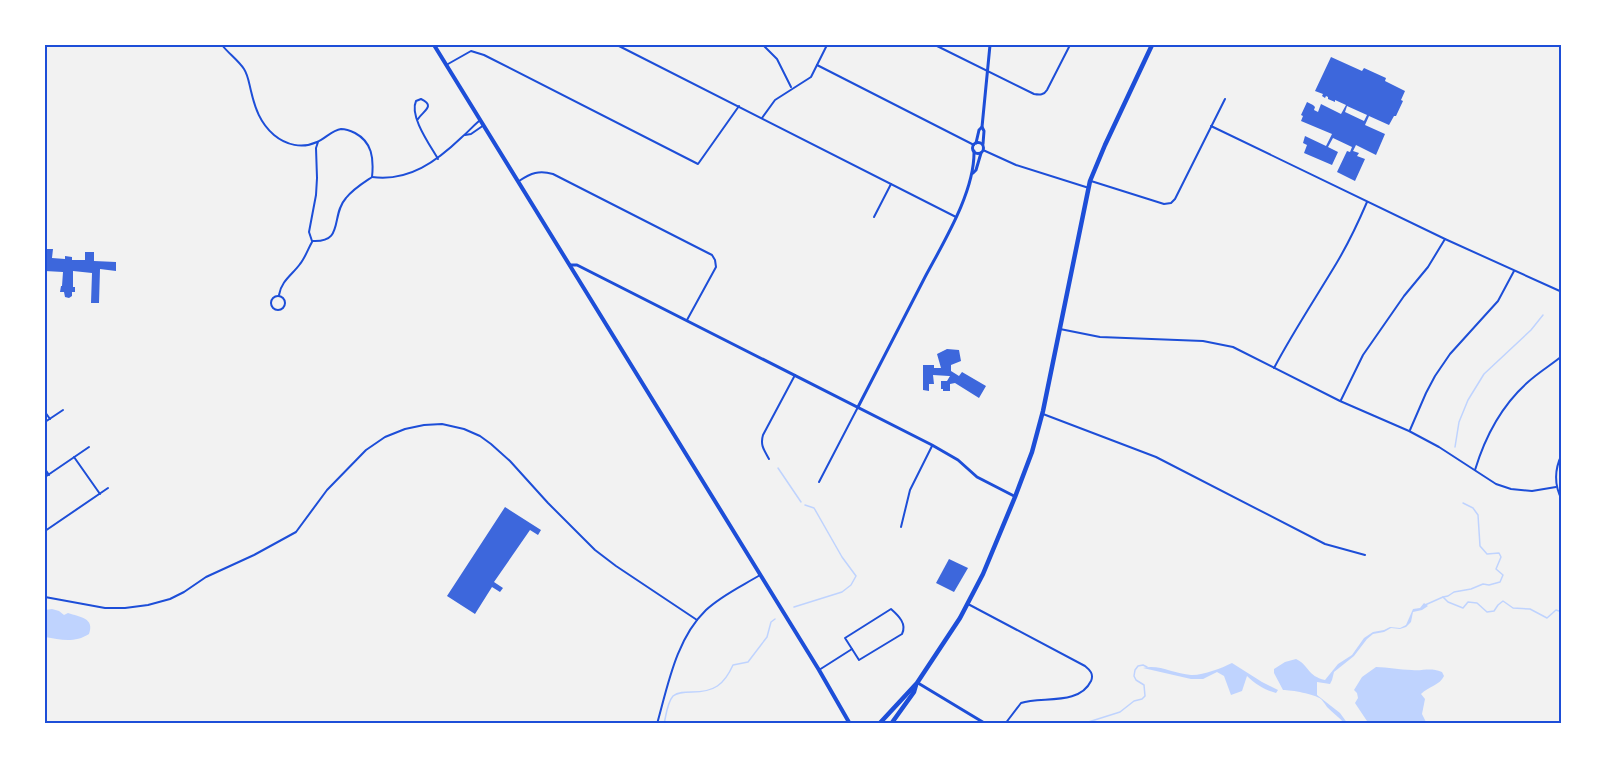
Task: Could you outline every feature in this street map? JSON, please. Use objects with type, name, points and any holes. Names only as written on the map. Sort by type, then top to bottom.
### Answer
[{"type":"main road","points":[[434,45],[850,724]]},
{"type":"main road","points":[[879,724],[917,683],[968,604],[1015,496],[1032,452],[1043,414],[1090,181],[1152,45]]},
{"type":"main road","points":[[891,724],[914,692],[917,683]]},
{"type":"street","points":[[222,45],[243,68],[260,119],[274,135],[289,144],[304,145],[318,142],[341,129],[351,131],[367,142],[373,164],[372,177]]},
{"type":"street","points":[[618,45],[956,217]]},
{"type":"street","points":[[763,45],[777,59],[792,88]]},
{"type":"street","points":[[762,117],[775,100],[811,77],[827,45]]},
{"type":"street","points":[[935,45],[1040,95],[1047,90],[1070,45]]},
{"type":"street","points":[[819,482],[956,217],[976,170],[982,151],[984,131],[982,127],[990,45]]},
{"type":"street","points":[[446,65],[471,51],[484,55],[698,164],[739,106]]},
{"type":"street","points":[[817,65],[975,144],[982,144]]},
{"type":"street","points":[[418,119],[428,106],[427,102],[421,99],[414,104],[418,119],[422,132],[438,159]]},
{"type":"street","points":[[1090,181],[1170,204],[1225,99]]},
{"type":"street","points":[[312,241],[324,242],[330,237],[335,231],[339,209],[345,198],[372,177],[386,179],[418,170],[438,159],[481,120]]},
{"type":"street","points":[[465,135],[471,134],[484,125]]},
{"type":"street","points":[[1211,126],[1445,239],[1562,292]]},
{"type":"street","points":[[973,173],[975,144],[982,127]]},
{"type":"street","points":[[279,295],[286,302],[284,307],[278,310],[274,309],[271,302],[275,296],[279,295],[286,279],[303,261],[312,241],[309,231],[316,186],[318,142]]},
{"type":"street","points":[[974,151],[978,153],[982,151],[1016,165],[1089,188]]},
{"type":"street","points":[[519,181],[536,172],[553,174],[709,254],[715,260],[716,267],[687,321]]},
{"type":"street","points":[[874,217],[891,184]]},
{"type":"street","points":[[1274,368],[1360,221],[1367,202]]},
{"type":"street","points":[[1340,401],[1363,355],[1404,296],[1428,267],[1445,239]]},
{"type":"street","points":[[570,265],[577,265],[932,445],[958,459],[977,477],[1015,496]]},
{"type":"street","points":[[1409,431],[1435,376],[1450,354],[1498,301],[1514,271]]},
{"type":"street","points":[[1060,330],[1100,338],[1218,343],[1243,352],[1340,401],[1409,431],[1439,447],[1491,482],[1511,489],[1532,491],[1556,487]]},
{"type":"street","points":[[1475,470],[1485,443],[1508,403],[1528,382],[1562,356]]},
{"type":"street","points":[[769,459],[761,441],[795,375]]},
{"type":"street","points":[[45,422],[63,410]]},
{"type":"street","points":[[45,412],[50,419]]},
{"type":"street","points":[[1043,414],[1156,457],[1325,544],[1365,555]]},
{"type":"street","points":[[45,597],[105,608],[148,605],[170,599],[206,577],[296,532],[327,490],[366,450],[385,437],[405,429],[442,424],[464,429],[491,444],[595,550],[697,620]]},
{"type":"street","points":[[901,526],[910,489],[932,445]]},
{"type":"street","points":[[45,477],[89,447]]},
{"type":"street","points":[[1562,454],[1557,465],[1556,487],[1562,501]]},
{"type":"street","points":[[74,457],[100,494]]},
{"type":"street","points":[[45,469],[49,475]]},
{"type":"street","points":[[45,530],[108,488]]},
{"type":"street","points":[[657,724],[679,650],[697,620],[720,599],[760,574]]},
{"type":"street","points":[[968,604],[1091,671],[1090,684],[1079,693],[1069,697],[1024,702],[1015,709],[1005,724]]},
{"type":"street","points":[[891,609],[899,616],[904,629],[898,638],[859,660],[852,649],[845,638],[891,609]]},
{"type":"street","points":[[819,670],[852,649]]},
{"type":"street","points":[[917,683],[986,724]]},
{"type":"water","points":[[1424,603],[1428,606],[1413,612],[1411,622],[1406,627],[1400,629],[1391,628],[1373,634],[1367,639],[1354,656],[1334,672],[1330,684],[1317,682],[1317,695],[1340,713],[1348,724],[1345,724],[1318,697],[1283,690],[1274,669],[1285,662],[1296,659],[1315,676],[1325,680],[1338,664],[1352,655],[1364,638],[1373,632],[1390,627],[1400,628],[1406,625],[1413,609],[1420,608]]},
{"type":"water","points":[[52,609],[64,615],[68,613],[82,617],[88,621],[89,634],[73,640],[45,637],[45,610]]},
{"type":"water","points":[[1232,663],[1278,690],[1276,693],[1268,690],[1247,676],[1242,691],[1231,695],[1224,676],[1217,672],[1203,679],[1191,679],[1143,668],[1155,667],[1195,675]]},
{"type":"water","points":[[1376,667],[1407,670],[1430,669],[1442,672],[1444,676],[1442,679],[1421,694],[1425,699],[1422,714],[1427,724],[1369,724],[1355,703],[1358,698],[1354,690],[1362,677]]},
{"type":"building","points":[[1331,57],[1362,71],[1364,68],[1386,78],[1385,81],[1405,91],[1396,116],[1389,125],[1369,116],[1365,125],[1385,134],[1376,155],[1356,145],[1353,151],[1359,153],[1357,156],[1365,159],[1355,181],[1337,172],[1347,151],[1350,152],[1352,147],[1333,138],[1328,147],[1338,152],[1332,165],[1304,153],[1307,145],[1303,143],[1305,136],[1326,146],[1332,134],[1301,121],[1303,116],[1301,115],[1307,102],[1313,105],[1314,110],[1318,112],[1321,104],[1341,114],[1346,105],[1328,99],[1326,96],[1325,98],[1323,94],[1315,91]],"holes":[[[1347,106],[1367,115],[1364,121],[1345,112]]]},
{"type":"building","points":[[45,249],[53,249],[52,258],[65,259],[65,256],[72,257],[72,260],[85,260],[85,252],[94,252],[94,261],[116,262],[116,271],[100,269],[99,303],[91,303],[92,273],[73,271],[75,292],[72,292],[69,298],[65,297],[64,292],[60,292],[63,272],[45,271]]},
{"type":"building","points":[[947,349],[959,350],[961,361],[951,365],[951,371],[959,376],[962,372],[986,386],[979,398],[955,383],[950,384],[950,391],[943,391],[941,381],[947,381],[950,376],[933,375],[934,384],[929,384],[929,391],[923,390],[923,365],[934,365],[934,368],[941,368],[937,354]]},
{"type":"building","points":[[505,507],[541,530],[538,535],[530,530],[494,582],[503,588],[500,592],[492,587],[475,614],[447,596]]},
{"type":"building","points":[[949,559],[968,568],[954,592],[936,583]]},
{"type":"waterway","points":[[1455,447],[1459,422],[1468,400],[1484,374],[1531,330],[1543,315]]},
{"type":"waterway","points":[[778,468],[801,502]]},
{"type":"waterway","points":[[1443,597],[1483,584],[1500,582],[1503,575],[1496,569],[1501,557],[1499,553],[1487,554],[1480,546],[1478,515],[1473,508],[1463,503]]},
{"type":"waterway","points":[[794,607],[842,592],[851,585],[856,576],[842,557],[814,508],[805,505]]},
{"type":"waterway","points":[[1425,605],[1443,597],[1448,602],[1463,608],[1468,602],[1477,603],[1487,612],[1494,611],[1503,601],[1513,608],[1530,609],[1547,618],[1556,610],[1562,612]]},
{"type":"waterway","points":[[664,724],[673,696],[682,692],[706,691],[717,686],[726,678],[733,665],[748,662],[767,637],[771,622],[775,619]]},
{"type":"waterway","points":[[1082,724],[1120,712],[1134,701],[1142,699],[1145,696],[1144,685],[1134,676],[1138,666],[1147,667]]}]
